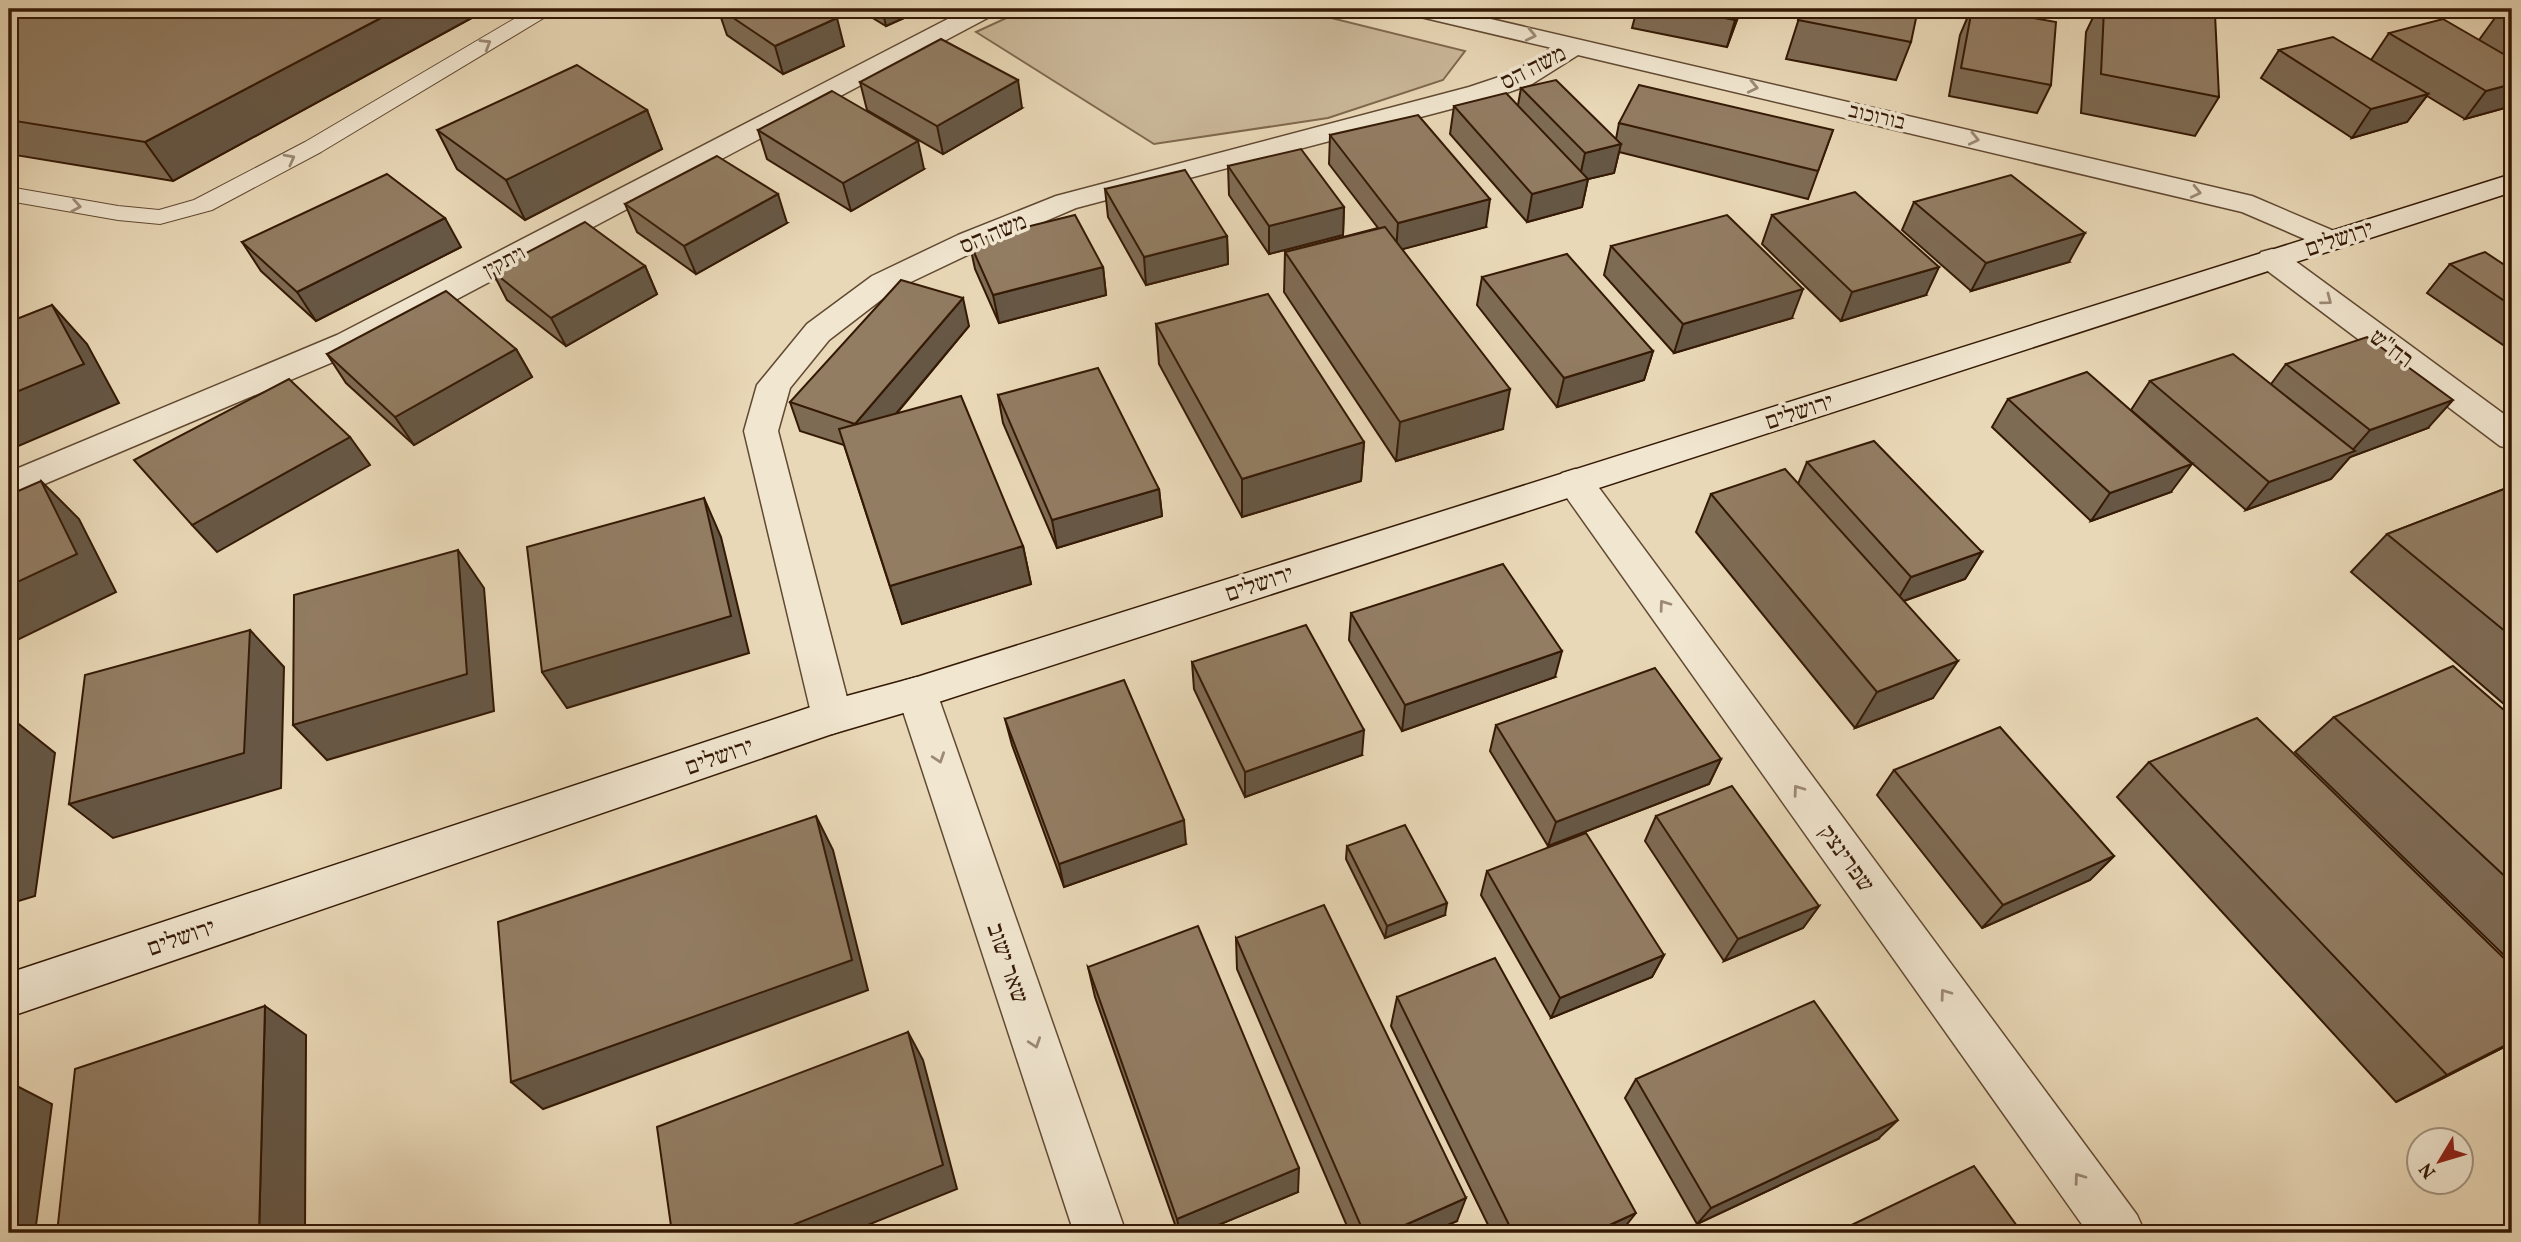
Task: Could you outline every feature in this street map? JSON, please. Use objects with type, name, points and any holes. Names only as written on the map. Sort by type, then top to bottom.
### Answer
[{"type":"street","name":"ויתקין","points":[[9,486],[348,343],[986,9]]},
{"type":"street","name":"בורוכוב","points":[[1417,9],[2252,205],[2330,241]]},
{"type":"street","name":"משה הס","points":[[832,717],[761,431],[774,385],[818,332],[883,283],[970,242],[1066,202],[1479,93],[1523,78],[1575,45]]},
{"type":"street","name":"ירושלים","points":[[9,995],[832,717],[917,693],[2512,183]]},
{"type":"street","name":"רח\"ש","points":[[2273,260],[2512,437]]},
{"type":"street","name":"שפרינצק","points":[[1575,482],[2119,1233]]},
{"type":"street","name":"שאר ישוב","points":[[917,693],[1100,1233]]},
{"type":"lane","points":[[9,194],[118,213],[160,217],[203,205],[313,147],[545,9]]},
{"type":"shaded area","points":[[1026,9],[1295,9],[1465,51],[1443,80],[1328,118],[1154,144],[976,32]]},
{"type":"building","points":[[9,9],[398,9],[145,142],[9,120]]},
{"type":"building","points":[[720,9],[822,9],[837,18],[775,46]]},
{"type":"building","points":[[1680,9],[1738,9],[1735,20]]},
{"type":"building","points":[[1802,9],[1918,9],[1911,42],[1798,20]]},
{"type":"building","points":[[1972,9],[2056,22],[2051,85],[1961,68]]},
{"type":"building","points":[[2104,9],[2187,9],[2215,14],[2219,97],[2101,74]]},
{"type":"building","points":[[2512,10],[2512,23],[2497,15]]},
{"type":"building","points":[[2443,19],[2512,59],[2512,84],[2486,91],[2389,33]]},
{"type":"building","points":[[2333,37],[2428,94],[2371,109],[2279,50]]},
{"type":"building","points":[[941,39],[1018,80],[937,126],[860,82]]},
{"type":"building","points":[[577,65],[647,110],[506,180],[437,130]]},
{"type":"building","points":[[1556,80],[1621,144],[1585,153],[1521,88]]},
{"type":"building","points":[[1639,85],[1833,130],[1818,171],[1619,123]]},
{"type":"building","points":[[832,91],[918,141],[843,183],[758,130]]},
{"type":"building","points":[[1506,93],[1588,179],[1532,194],[1454,106]]},
{"type":"building","points":[[1418,115],[1490,199],[1398,223],[1330,135]]},
{"type":"building","points":[[1301,149],[1344,207],[1269,226],[1228,166]]},
{"type":"building","points":[[717,156],[778,194],[684,246],[625,204]]},
{"type":"building","points":[[1185,170],[1227,236],[1144,257],[1105,189]]},
{"type":"building","points":[[387,174],[445,218],[297,292],[242,242]]},
{"type":"building","points":[[2011,175],[2085,233],[1986,263],[1914,202]]},
{"type":"building","points":[[1855,192],[1939,267],[1852,292],[1772,215]]},
{"type":"building","points":[[1075,215],[1103,267],[993,295],[969,241]]},
{"type":"building","points":[[1727,215],[1803,289],[1683,324],[1611,246]]},
{"type":"building","points":[[585,222],[645,266],[551,318],[492,271]]},
{"type":"building","points":[[1385,227],[1510,389],[1400,422],[1285,252]]},
{"type":"building","points":[[2485,252],[2512,270],[2512,306],[2450,264]]},
{"type":"building","points":[[1567,254],[1653,351],[1564,378],[1482,277]]},
{"type":"building","points":[[901,280],[963,298],[855,424],[790,402]]},
{"type":"building","points":[[446,291],[516,349],[395,417],[327,354]]},
{"type":"building","points":[[1268,294],[1364,442],[1242,479],[1156,324]]},
{"type":"building","points":[[52,305],[84,364],[9,395],[9,322]]},
{"type":"building","points":[[2367,337],[2453,400],[2370,430],[2286,364]]},
{"type":"building","points":[[2233,354],[2355,451],[2269,482],[2150,381]]},
{"type":"building","points":[[1098,368],[1159,489],[1052,520],[998,395]]},
{"type":"building","points":[[2087,372],[2192,464],[2110,493],[2008,399]]},
{"type":"building","points":[[289,379],[350,437],[192,525],[134,460]]},
{"type":"building","points":[[961,396],[1023,546],[890,586],[839,429]]},
{"type":"building","points":[[1874,441],[1982,552],[1911,577],[1807,462]]},
{"type":"building","points":[[1785,469],[1958,661],[1877,692],[1711,494]]},
{"type":"building","points":[[41,481],[77,554],[9,586],[9,495]]},
{"type":"building","points":[[2512,486],[2512,637],[2387,534]]},
{"type":"building","points":[[704,498],[731,616],[542,672],[527,547]]},
{"type":"building","points":[[458,550],[467,674],[293,725],[294,595]]},
{"type":"building","points":[[1503,564],[1562,651],[1405,705],[1351,613]]},
{"type":"building","points":[[1306,625],[1364,730],[1245,772],[1192,662]]},
{"type":"building","points":[[250,630],[244,753],[69,804],[85,675]]},
{"type":"building","points":[[2453,666],[2512,717],[2512,883],[2334,717]]},
{"type":"building","points":[[1655,668],[1721,759],[1556,822],[1496,725]]},
{"type":"building","points":[[1124,680],[1184,820],[1059,864],[1005,719]]},
{"type":"building","points":[[2257,718],[2512,966],[2512,1042],[2447,1075],[2149,762]]},
{"type":"building","points":[[2000,727],[2114,856],[2003,905],[1894,770]]},
{"type":"building","points":[[1732,786],[1819,906],[1738,939],[1656,816]]},
{"type":"building","points":[[816,816],[852,960],[511,1082],[498,922]]},
{"type":"building","points":[[1405,825],[1447,903],[1387,926],[1347,846]]},
{"type":"building","points":[[1586,833],[1664,955],[1560,998],[1487,871]]},
{"type":"building","points":[[1324,905],[1466,1198],[1387,1233],[1364,1233],[1236,938]]},
{"type":"building","points":[[1198,926],[1299,1168],[1177,1219],[1088,967]]},
{"type":"building","points":[[1495,958],[1636,1213],[1592,1233],[1513,1233],[1397,997]]},
{"type":"building","points":[[1814,1001],[1898,1120],[1711,1208],[1636,1079]]},
{"type":"building","points":[[265,1006],[259,1233],[57,1233],[75,1069]]},
{"type":"building","points":[[908,1032],[943,1165],[773,1233],[672,1233],[657,1127]]},
{"type":"building","points":[[1974,1166],[2022,1233],[1835,1233]]}]
